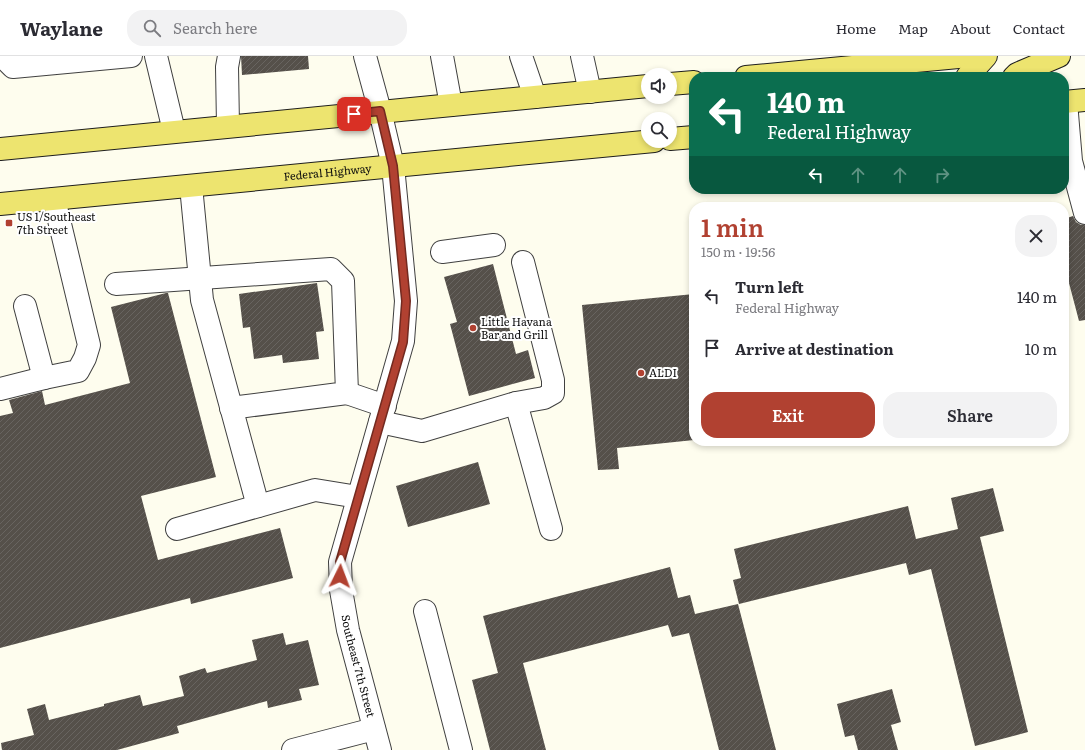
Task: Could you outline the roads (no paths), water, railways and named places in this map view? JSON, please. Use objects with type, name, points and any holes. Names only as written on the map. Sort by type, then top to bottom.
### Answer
[{"type":"main road","points":[[799,72],[969,56]]},
{"type":"main road","points":[[972,72],[986,56]]},
{"type":"main road","points":[[1022,72],[1059,56]]},
{"type":"main road","points":[[677,83],[689,82]]},
{"type":"main road","points":[[0,149],[641,87]]},
{"type":"main road","points":[[677,139],[689,138]]},
{"type":"main road","name":"Federal Highway","points":[[0,204],[641,142]]},
{"type":"street","points":[[2,56],[13,67],[131,56]]},
{"type":"street","points":[[156,56],[174,132]]},
{"type":"street","points":[[228,126],[227,67],[229,56]]},
{"type":"street","name":"Southeast 7th Street","points":[[365,56],[393,166],[406,301],[403,342],[340,562],[341,590],[348,630],[380,750]]},
{"type":"street","points":[[442,56],[451,105]]},
{"type":"street","points":[[520,56],[535,97]]},
{"type":"street","points":[[582,56],[590,92]]},
{"type":"street","points":[[1072,101],[1071,161],[1085,213]]},
{"type":"street","points":[[191,186],[202,300],[258,506]]},
{"type":"street","points":[[0,389],[78,371],[85,358],[89,345],[54,199]]},
{"type":"street","points":[[442,252],[494,245]]},
{"type":"street","points":[[231,408],[347,393],[383,414],[422,431],[516,403],[544,398],[553,393],[553,380],[523,262]]},
{"type":"street","points":[[116,284],[331,270],[343,281],[347,393]]},
{"type":"street","points":[[25,306],[44,378]]},
{"type":"street","points":[[516,403],[551,529]]},
{"type":"street","points":[[177,529],[315,490],[358,497]]},
{"type":"street","points":[[425,611],[461,750]]},
{"type":"street","points":[[293,750],[374,729]]},
{"type":"place","name":"US 1/Southeast 7th Street","points":[[9,223]]},
{"type":"place","name":"Little Havana Bar and Grill","points":[[473,328]]},
{"type":"place","name":"ALDI","points":[[641,373]]}]
